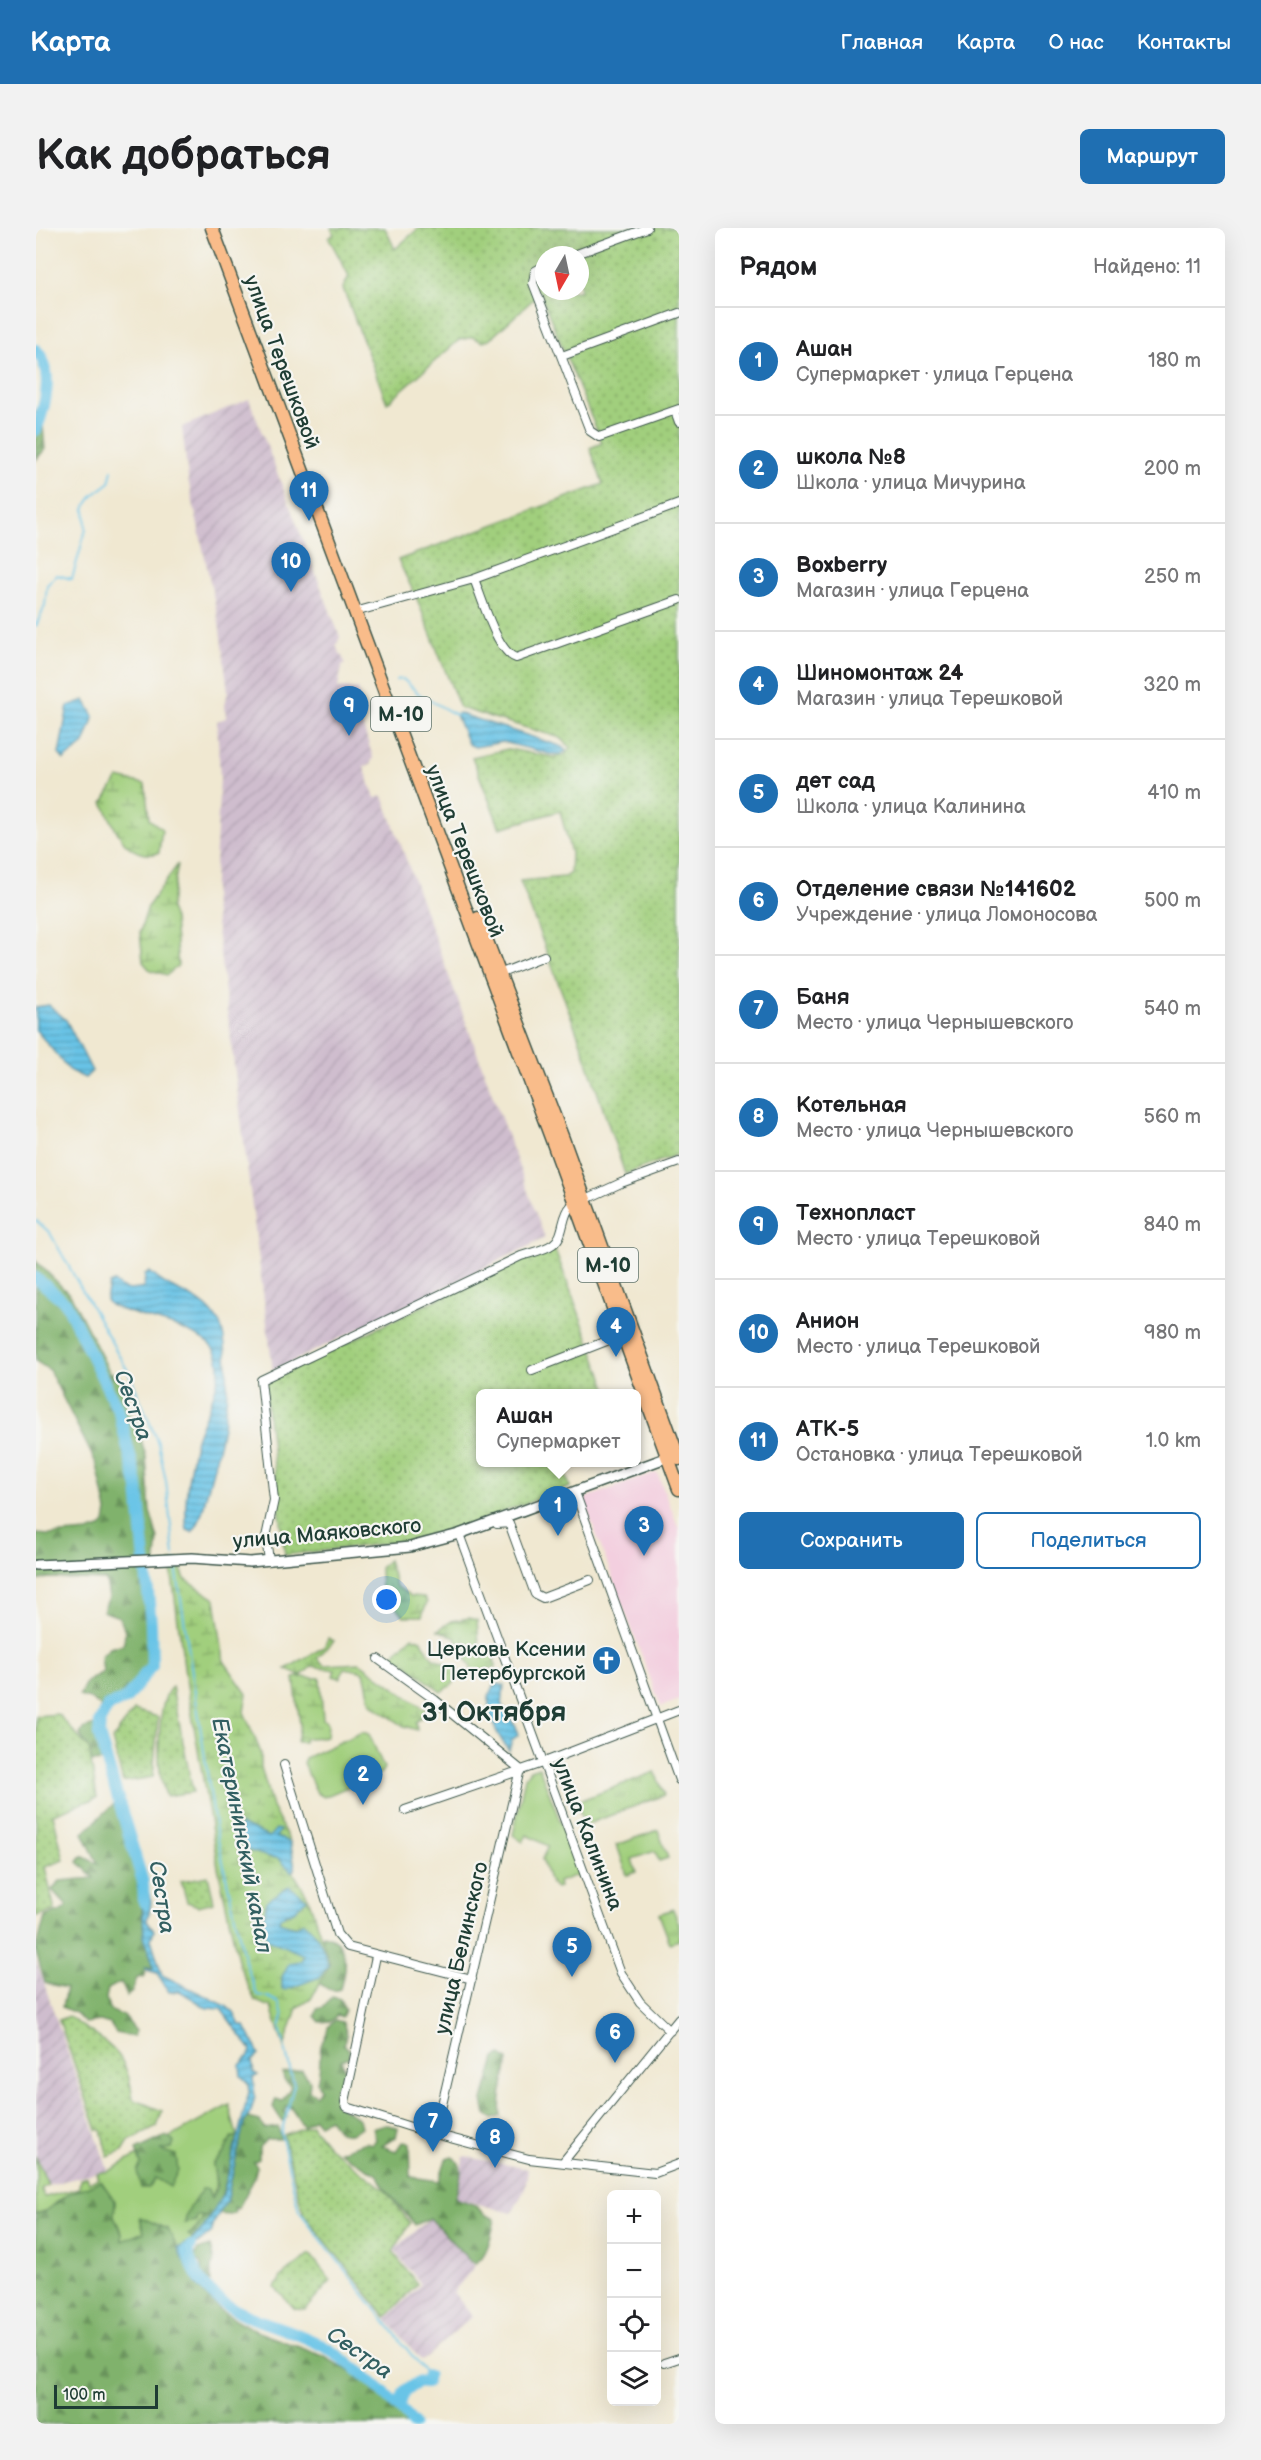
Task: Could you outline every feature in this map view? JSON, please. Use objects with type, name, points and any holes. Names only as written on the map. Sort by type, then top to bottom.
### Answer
[{"type":"highway","name":"улица Терешковой","points":[[212,228],[676,1456],[679,1490]]},
{"type":"highway","name":"улица Терешковой","points":[[220,228],[499,974],[580,1202],[622,1335],[676,1456]]},
{"type":"street","points":[[589,249],[646,228]]},
{"type":"street","points":[[535,271],[533,283],[535,288]]},
{"type":"street","points":[[540,300],[590,431],[594,435],[605,435],[677,410],[679,422]]},
{"type":"street","points":[[562,356],[679,313]]},
{"type":"street","points":[[362,610],[474,579],[679,504]]},
{"type":"street","points":[[474,579],[501,645],[509,656],[516,658],[679,600]]},
{"type":"street","points":[[499,974],[544,956]]},
{"type":"street","points":[[269,1560],[266,1537],[274,1500],[261,1380],[521,1256],[554,1244],[559,1236],[565,1212],[580,1202],[679,1162]]},
{"type":"street","points":[[532,1370],[622,1335]]},
{"type":"street","name":"улица Маяковского","points":[[36,1565],[192,1558],[250,1562],[402,1548],[459,1534],[676,1456]]},
{"type":"street","points":[[575,1492],[679,1780]]},
{"type":"street","points":[[470,1530],[480,1530],[504,1521],[509,1523],[534,1594],[538,1597],[543,1598],[590,1580]]},
{"type":"street","name":"улица Калинина","points":[[459,1534],[621,1973],[640,2002],[670,2031]]},
{"type":"street","points":[[378,1659],[435,1700],[520,1769]]},
{"type":"street","points":[[405,1810],[542,1763],[679,1710]]},
{"type":"street","points":[[284,1765],[337,1934],[348,1947],[472,1979]]},
{"type":"street","name":"улица Белинского","points":[[435,2134],[520,1769]]},
{"type":"street","points":[[376,1956],[345,2102],[352,2110],[529,2159],[655,2174],[679,2164]]},
{"type":"street","points":[[563,2162],[679,2019]]},
{"type":"street","points":[[664,2363],[679,2358]]},
{"type":"shaded area","points":[[249,399],[340,637],[336,646],[346,664],[342,666],[338,688],[358,689],[360,696],[355,703],[373,757],[370,765],[364,767],[375,798],[383,796],[545,1238],[273,1371],[213,899],[220,778],[217,721],[226,718],[225,705],[228,691],[219,623],[188,479],[182,427]]},
{"type":"shaded area","points":[[657,1472],[679,1529],[679,1700],[661,1707],[583,1499]]},
{"type":"shaded area","points":[[36,1960],[108,2170],[48,2185],[36,2157]]},
{"type":"shaded area","points":[[464,2156],[528,2169],[525,2189],[512,2213],[455,2198]]},
{"type":"shaded area","points":[[430,2218],[475,2266],[453,2292],[472,2316],[422,2361],[386,2319],[421,2284],[394,2250]]},
{"type":"green space","points":[[331,228],[385,228],[395,249],[419,228],[679,228],[679,1154],[625,1174],[581,1043],[520,881],[564,877],[570,873],[571,853],[560,811],[500,828],[472,757],[508,749],[552,757],[565,755],[570,747],[561,738],[460,708],[417,599],[398,560],[603,484],[590,448],[602,443],[543,300],[589,300],[589,246],[535,246],[535,298],[489,340],[483,342],[473,337],[459,340],[387,403],[343,288],[349,276],[329,238],[334,234]]},
{"type":"green space","points":[[36,411],[42,415],[45,449],[36,460]]},
{"type":"green space","points":[[118,778],[145,784],[149,819],[162,829],[159,853],[138,852],[130,847],[117,832],[103,803]]},
{"type":"green space","points":[[178,864],[170,909],[174,919],[178,966],[167,975],[150,970],[143,962],[140,932],[148,906]]},
{"type":"green space","points":[[554,1247],[607,1389],[476,1389],[476,1467],[563,1467],[570,1487],[462,1527],[407,1541],[285,1555],[264,1383],[510,1264]]},
{"type":"green space","points":[[36,1261],[71,1296],[109,1371],[120,1378],[129,1389],[127,1407],[138,1429],[146,1457],[150,1511],[158,1539],[155,1567],[146,1575],[152,1665],[126,1699],[108,1706],[100,1733],[107,1761],[92,1762],[89,1749],[80,1735],[83,1729],[95,1725],[101,1707],[90,1699],[79,1696],[86,1682],[103,1672],[101,1656],[110,1648],[123,1644],[125,1637],[119,1617],[103,1611],[109,1597],[106,1580],[48,1578],[36,1581],[36,1534],[88,1532],[100,1528],[105,1523],[107,1511],[97,1465],[49,1370],[36,1361]]},
{"type":"green space","points":[[388,1560],[396,1586],[411,1596],[424,1597],[427,1602],[422,1616],[404,1616],[381,1591],[380,1568]]},
{"type":"green space","points":[[170,1561],[178,1561],[185,1579],[215,1599],[224,1661],[247,1694],[244,1712],[261,1753],[261,1767],[272,1807],[290,1842],[295,1867],[293,1872],[308,1897],[330,1964],[311,1999],[297,2008],[284,2047],[271,2007],[255,2001],[239,1965],[218,1867],[185,1674]]},
{"type":"green space","points":[[469,1618],[477,1620],[480,1658],[494,1654],[495,1667],[473,1672],[455,1637],[438,1630],[452,1621]]},
{"type":"green space","points":[[412,1637],[421,1640],[432,1657],[459,1671],[453,1684],[441,1692],[411,1668],[391,1657]]},
{"type":"green space","points":[[328,1638],[334,1641],[317,1658],[324,1665],[360,1663],[428,1712],[416,1722],[417,1730],[404,1726],[371,1704],[364,1672],[345,1668],[340,1678],[333,1676],[335,1670],[312,1666],[301,1676],[286,1669],[324,1647]]},
{"type":"green space","points":[[294,1678],[320,1678],[323,1719],[328,1723],[327,1737],[305,1738],[304,1742],[297,1742],[300,1724]]},
{"type":"green space","points":[[172,1687],[193,1792],[166,1796],[160,1773],[159,1741],[164,1702]]},
{"type":"green space","points":[[134,1710],[158,1717],[153,1777],[123,1782],[112,1740]]},
{"type":"green space","points":[[58,1714],[89,1749],[97,1798],[53,1814],[64,1860],[45,1867],[55,1911],[36,1916],[36,1716]]},
{"type":"green space","points":[[362,1732],[369,1734],[384,1768],[381,1773],[324,1797],[317,1793],[303,1763],[305,1758]]},
{"type":"green space","points":[[539,1767],[583,1879],[574,1876],[558,1882],[559,1887],[556,1888],[550,1883],[542,1859],[548,1846],[527,1835],[523,1842],[513,1835],[525,1777],[530,1770]]},
{"type":"green space","points":[[655,1772],[664,1795],[585,1825],[576,1802]]},
{"type":"green space","points":[[115,1803],[141,1885],[138,1886],[141,1893],[144,1936],[154,1967],[145,1967],[144,1977],[137,1978],[132,1992],[127,1996],[121,1982],[108,1989],[106,1998],[109,2010],[124,2016],[136,2031],[133,2037],[116,2033],[110,2024],[100,2021],[85,2023],[75,2013],[62,2007],[66,1988],[45,1983],[36,1951],[45,1916],[60,1912],[67,1906],[52,1890],[60,1881],[94,1878],[78,1862],[82,1856],[98,1864],[83,1833]]},
{"type":"green space","points":[[658,1830],[668,1858],[659,1861],[655,1851],[632,1859],[636,1872],[627,1875],[617,1845]]},
{"type":"green space","points":[[208,1876],[214,1902],[198,1906],[187,1902],[181,1881]]},
{"type":"green space","points":[[673,1909],[679,1924],[679,1940],[670,1943],[659,1914]]},
{"type":"green space","points":[[323,1935],[332,1938],[342,1949],[344,1972],[340,1989],[329,1989],[319,1983],[330,1964],[322,1942]]},
{"type":"green space","points":[[332,1997],[340,1999],[345,2010],[342,2017],[337,2015],[331,2021],[320,2022],[315,2016],[317,2009],[324,2007]]},
{"type":"green space","points":[[68,2016],[112,2048],[125,2067],[133,2099],[162,2111],[157,2127],[129,2141],[123,2151],[108,2157],[101,2130],[97,2130],[59,2020]]},
{"type":"green space","points":[[335,2020],[343,2022],[347,2035],[343,2044],[349,2049],[349,2057],[341,2060],[347,2075],[344,2083],[335,2088],[334,2103],[359,2119],[361,2127],[351,2134],[339,2132],[329,2119],[319,2124],[314,2118],[303,2126],[290,2107],[286,2106],[284,2112],[287,2117],[282,2121],[273,2107],[276,2099],[282,2101],[291,2087],[284,2080],[283,2073],[302,2070],[310,2081],[309,2090],[316,2095],[320,2089],[317,2082],[321,2046],[328,2027]]},
{"type":"green space","points":[[501,2055],[508,2060],[501,2095],[501,2116],[493,2119],[486,2114],[483,2100],[495,2058]]},
{"type":"green space","points":[[229,2105],[237,2136],[231,2138],[224,2153],[213,2164],[215,2190],[213,2195],[187,2212],[185,2223],[197,2216],[204,2216],[197,2228],[189,2235],[194,2238],[178,2248],[179,2254],[168,2229],[140,2218],[144,2232],[122,2242],[122,2233],[114,2217],[115,2201],[68,2194],[47,2210],[36,2214],[36,2157],[48,2185],[41,2189],[45,2197],[79,2188],[80,2179],[87,2177],[89,2182],[98,2179],[96,2173],[109,2171]]},
{"type":"green space","points":[[248,2118],[260,2121],[264,2129],[278,2127],[281,2139],[267,2139],[259,2147],[259,2159],[253,2162],[257,2166],[254,2179],[238,2209],[234,2207],[235,2212],[231,2215],[219,2214],[226,2202],[244,2123]]},
{"type":"green space","points":[[385,2124],[398,2128],[396,2137],[382,2146],[396,2151],[402,2142],[410,2143],[411,2177],[439,2181],[446,2159],[452,2157],[457,2160],[461,2170],[455,2198],[475,2205],[484,2214],[495,2219],[486,2250],[475,2263],[470,2261],[430,2218],[415,2225],[389,2193],[378,2175],[339,2151],[366,2142],[372,2144],[376,2140],[373,2128]]},
{"type":"green space","points":[[311,2125],[328,2146],[385,2190],[410,2223],[393,2252],[417,2284],[386,2317],[303,2213],[283,2135]]},
{"type":"green space","points":[[166,2136],[174,2142],[172,2148],[160,2150],[176,2155],[178,2170],[170,2187],[155,2178],[149,2188],[141,2188],[137,2171],[141,2164],[136,2150]]},
{"type":"green space","points":[[237,2136],[217,2208],[210,2221],[192,2237],[188,2235],[197,2228],[204,2216],[197,2216],[196,2221],[185,2223],[187,2212],[202,2189],[209,2189],[212,2198],[217,2188],[213,2164],[224,2153],[231,2138]]},
{"type":"green space","points":[[101,2181],[115,2201],[114,2217],[122,2233],[122,2241],[144,2232],[140,2217],[168,2229],[197,2286],[222,2312],[256,2331],[323,2356],[372,2384],[408,2424],[36,2424],[36,2214],[47,2210],[68,2194]]},
{"type":"green space","points":[[210,2246],[214,2261],[211,2268],[211,2282],[203,2276],[200,2262],[193,2260],[198,2250]]},
{"type":"green space","points":[[310,2254],[331,2281],[305,2310],[295,2309],[275,2288],[281,2277]]},
{"type":"water","points":[[85,700],[94,716],[84,744],[64,760],[59,754],[68,706]]},
{"type":"water","points":[[458,713],[563,747],[566,751],[561,754],[550,754],[503,742],[475,747],[468,744],[456,715]]},
{"type":"water","points":[[49,1005],[66,1020],[92,1071],[85,1078],[70,1071],[36,1030],[36,1007]]},
{"type":"water","points":[[150,1272],[159,1280],[195,1299],[212,1312],[219,1322],[224,1338],[227,1389],[224,1422],[202,1512],[192,1532],[187,1530],[186,1520],[189,1475],[195,1443],[215,1390],[219,1363],[215,1351],[205,1341],[183,1329],[122,1310],[110,1305],[106,1300],[109,1284],[114,1282],[128,1290],[144,1288],[145,1275]]},
{"type":"water","points":[[504,1685],[502,1706],[516,1727],[518,1735],[512,1740],[509,1751],[495,1728],[489,1711],[490,1694],[493,1686]]},
{"type":"water","points":[[240,1824],[269,1837],[276,1829],[280,1830],[276,1837],[290,1842],[295,1867],[292,1872],[278,1858],[243,1848],[238,1829]]},
{"type":"water","points":[[137,1886],[145,1888],[150,1896],[151,1904],[147,1920],[154,1931],[151,1939],[162,1975],[226,2006],[234,2013],[240,2025],[245,2026],[259,2054],[252,2061],[254,2073],[258,2075],[253,2078],[255,2096],[251,2112],[244,2123],[226,2202],[212,2226],[212,2232],[193,2248],[192,2260],[186,2262],[178,2248],[190,2242],[204,2227],[223,2194],[249,2092],[248,2083],[241,2076],[240,2065],[249,2056],[251,2050],[221,2009],[207,2008],[180,1991],[169,1992],[157,1973],[146,1970],[145,1967],[152,1969],[154,1967],[144,1936],[142,1896]]},
{"type":"water","points":[[289,1886],[307,1899],[294,1911],[280,1917],[279,1922],[295,1927],[304,1922],[320,1941],[328,1965],[320,1977],[286,1990],[282,1989],[282,1977],[289,1963],[301,1961],[304,1955],[267,1939],[262,1926],[267,1901]]},
{"type":"waterway","name":"Сестра","points":[[36,350],[42,358],[47,378],[45,400],[36,430]]},
{"type":"waterway","name":"Екатерининский канал","points":[[36,626],[45,605],[47,585],[57,575],[72,579],[86,529],[85,507],[93,495],[109,483],[112,470]]},
{"type":"waterway","points":[[396,680],[403,679],[419,694],[456,715]]},
{"type":"waterway","name":"Екатерининский канал","points":[[36,1220],[50,1233],[129,1373],[158,1443],[166,1481],[174,1555]]},
{"type":"waterway","name":"Сестра","points":[[36,1278],[66,1303],[119,1412],[138,1488],[151,1623],[152,1665],[126,1699],[108,1706],[100,1721],[99,1735],[143,1882],[144,1902]]},
{"type":"waterway","name":"Екатерининский канал","points":[[175,1560],[216,1831],[245,1962],[257,1995],[268,1997],[279,2003],[283,2016],[280,2028],[294,2085],[281,2134],[299,2211],[428,2376]]},
{"type":"waterway","name":"Сестра","points":[[191,2246],[187,2251],[197,2275],[211,2292],[227,2305],[328,2349],[374,2384],[414,2424]]},
{"type":"waterway","name":"Екатерининский канал","points":[[398,2407],[405,2391],[418,2382],[426,2383],[428,2376]]},
{"type":"place","name":"АТК-5","points":[[309,521]]},
{"type":"place","name":"Анион","points":[[291,592]]},
{"type":"place","name":"Технопласт","points":[[349,736]]},
{"type":"place","name":"Шиномонтаж 24","points":[[616,1357]]},
{"type":"place","name":"Ашан","points":[[558,1536]]},
{"type":"place","name":"Boxberry","points":[[644,1556]]},
{"type":"place","name":"Церковь Ксении Петербургской","points":[[607,1661]]},
{"type":"place","name":"школа №8","points":[[363,1805]]},
{"type":"place","name":"дет сад","points":[[572,1977]]},
{"type":"place","name":"Отделение связи №141602","points":[[615,2063]]},
{"type":"place","name":"Баня","points":[[433,2152]]},
{"type":"place","name":"Котельная","points":[[495,2168]]},
{"type":"district","name":"31 Октября","points":[[494,1712]]}]
